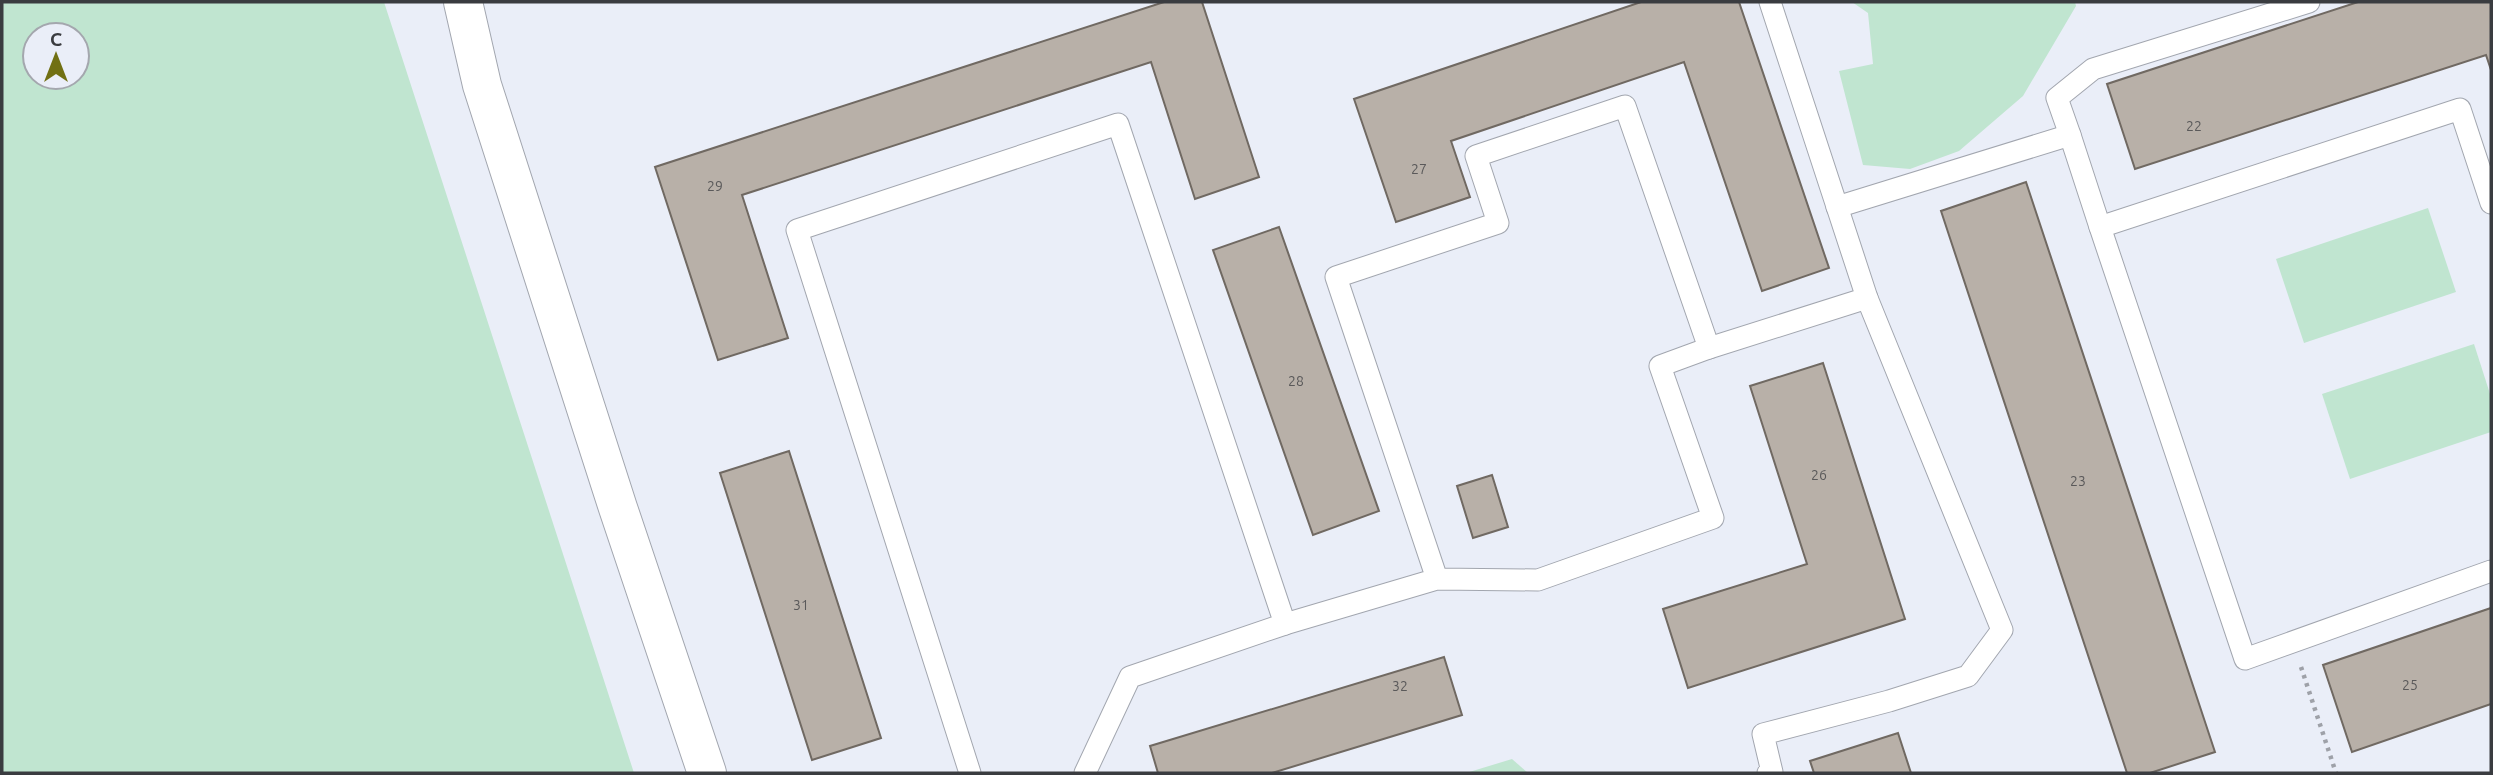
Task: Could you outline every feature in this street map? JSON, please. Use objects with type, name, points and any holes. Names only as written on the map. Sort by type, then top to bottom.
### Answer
[{"type":"street","points":[[463,2],[482,85],[618,508],[707,773]]},
{"type":"lane","points":[[1768,773],[1772,772],[1763,734],[1889,701],[1968,676],[2002,630],[1867,298],[1770,2]]},
{"type":"lane","points":[[2309,2],[2093,69],[2057,98],[2245,659],[2491,571]]},
{"type":"lane","points":[[1437,579],[1336,277],[1498,223],[1476,156],[1625,106],[1709,348]]},
{"type":"lane","points":[[2100,227],[2460,108],[2491,203]]},
{"type":"lane","points":[[970,773],[797,230],[1118,124],[1285,624]]},
{"type":"lane","points":[[1837,207],[2070,135]]},
{"type":"lane","points":[[1085,773],[1130,677],[1285,624],[1437,579],[1538,580],[1713,519],[1660,366],[1867,298]]},
{"type":"path","points":[[2293,643],[2336,773]]},
{"type":"green space","points":[[2,2],[384,2],[634,773],[2,773]]},
{"type":"green space","points":[[1852,2],[2075,2],[2076,6],[2023,96],[1959,151],[1910,169],[1863,165],[1839,71],[1873,64],[1868,13]]},
{"type":"green space","points":[[2428,208],[2456,292],[2304,343],[2276,259]]},
{"type":"green space","points":[[2474,344],[2491,397],[2491,432],[2350,479],[2322,394]]},
{"type":"green space","points":[[1512,759],[1528,773],[1466,773]]},
{"type":"building","points":[[1164,2],[1202,2],[1259,177],[1195,199],[1151,62],[742,195],[788,338],[718,360],[655,167]]},
{"type":"building","points":[[1641,2],[1739,2],[1829,268],[1762,291],[1684,62],[1451,141],[1470,197],[1396,222],[1354,99]]},
{"type":"building","points":[[2358,2],[2491,2],[2491,70],[2486,55],[2135,169],[2107,84]]},
{"type":"building","points":[[2026,182],[2215,752],[2150,773],[2127,773],[1941,211]]},
{"type":"building","points":[[1279,227],[1379,511],[1313,535],[1213,250]]},
{"type":"building","points":[[1823,363],[1905,619],[1688,688],[1663,609],[1807,564],[1750,386]]},
{"type":"building","points":[[789,451],[881,738],[812,760],[720,473]]},
{"type":"building","points":[[1492,475],[1508,527],[1473,538],[1457,486]]},
{"type":"building","points":[[2491,608],[2491,704],[2352,752],[2323,665]]},
{"type":"building","points":[[1444,657],[1462,715],[1272,773],[1158,773],[1150,746]]},
{"type":"building","points":[[1898,733],[1911,773],[1814,773],[1810,761]]}]
